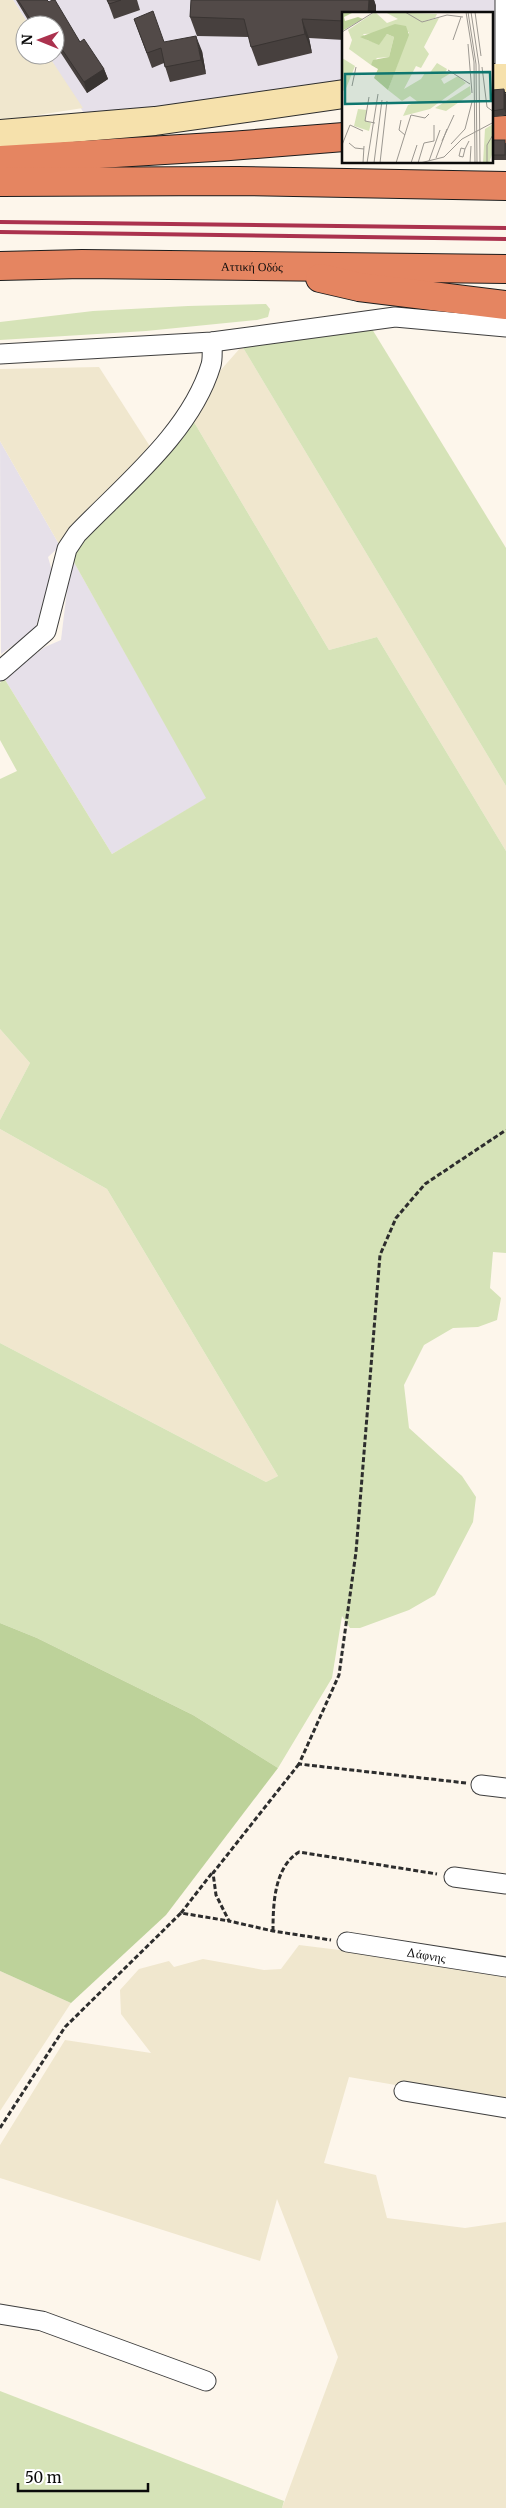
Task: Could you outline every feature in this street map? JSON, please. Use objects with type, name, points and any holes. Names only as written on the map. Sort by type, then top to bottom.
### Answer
[{"type":"highway","points":[[0,160],[342,137]]},
{"type":"highway","points":[[0,182],[228,181],[506,186]]},
{"type":"highway","name":"Αττική Οδός","points":[[0,266],[82,264],[263,265],[506,269]]},
{"type":"highway","points":[[263,265],[359,286],[506,305]]},
{"type":"street","points":[[501,78],[505,0]]},
{"type":"street","points":[[0,134],[155,121],[342,94]]},
{"type":"street","points":[[0,354],[212,342],[395,317],[506,327]]},
{"type":"street","points":[[0,671],[46,631],[67,549],[77,534],[164,446],[197,398],[212,363],[212,342]]},
{"type":"street","points":[[481,1785],[506,1788]]},
{"type":"street","points":[[454,1877],[506,1884]]},
{"type":"street","name":"Δάφνης","points":[[347,1942],[506,1967]]},
{"type":"street","points":[[404,2091],[506,2108]]},
{"type":"street","points":[[0,2314],[42,2322],[206,2381]]},
{"type":"path","points":[[0,2128],[65,2028],[181,1913],[299,1764],[339,1675],[356,1552],[380,1255],[396,1218],[425,1184],[506,1130]]},
{"type":"path","points":[[299,1764],[481,1785]]},
{"type":"path","points":[[273,1931],[273,1902],[283,1869],[291,1857],[299,1852],[454,1877]]},
{"type":"path","points":[[212,1873],[216,1895],[229,1921]]},
{"type":"path","points":[[181,1913],[273,1931],[347,1942]]},
{"type":"shaded area","points":[[0,0],[13,0],[23,15],[15,15],[15,65],[55,65],[83,108],[0,121]]},
{"type":"shaded area","points":[[13,0],[506,0],[506,92],[494,93],[494,12],[342,12],[342,104],[93,128],[54,65],[65,65],[65,15],[23,15]]},
{"type":"shaded area","points":[[242,346],[506,786],[506,851],[377,637],[329,650],[191,417],[219,372]]},
{"type":"shaded area","points":[[99,367],[151,448],[60,546],[0,441],[0,369]]},
{"type":"shaded area","points":[[0,441],[60,546],[48,557],[52,571],[35,630],[1,654]]},
{"type":"shaded area","points":[[71,557],[207,798],[112,854],[4,678],[45,647],[61,640]]},
{"type":"shaded area","points":[[0,1029],[30,1063],[0,1120]]},
{"type":"shaded area","points":[[0,1129],[107,1189],[278,1476],[266,1482],[0,1343]]},
{"type":"shaded area","points":[[299,1945],[380,1955],[506,1976],[506,2104],[349,2077],[324,2163],[376,2175],[387,2218],[465,2228],[506,2222],[506,2508],[282,2508],[338,2357],[277,2199],[260,2261],[0,2178],[0,2145],[65,2040],[151,2053],[121,2014],[120,1990],[139,1969],[169,1961],[174,1967],[203,1959],[264,1970],[281,1969]]},
{"type":"shaded area","points":[[0,1971],[71,2003],[0,2111]]},
{"type":"green space","points":[[266,304],[270,309],[268,317],[257,320],[146,331],[0,340],[0,322],[93,311]]},
{"type":"green space","points":[[372,329],[506,548],[506,786],[242,346]]},
{"type":"green space","points":[[191,417],[329,650],[377,637],[506,851],[506,1253],[493,1252],[490,1288],[501,1298],[497,1320],[478,1327],[453,1328],[424,1345],[404,1385],[409,1428],[462,1476],[476,1497],[473,1522],[435,1595],[409,1610],[360,1628],[350,1628],[342,1616],[332,1678],[278,1768],[193,1715],[37,1638],[0,1623],[0,1343],[266,1482],[278,1476],[107,1189],[0,1129],[0,1120],[30,1063],[0,1029],[0,779],[17,771],[0,740],[0,683],[4,678],[112,854],[206,798],[71,557],[79,541]]},
{"type":"green space","points":[[0,1623],[37,1638],[193,1715],[278,1768],[166,1915],[71,2003],[0,1971]]},
{"type":"green space","points":[[0,2391],[284,2501],[282,2508],[0,2508]]},
{"type":"building","points":[[18,0],[47,0],[49,2],[55,0],[64,15],[28,15]]},
{"type":"building","points":[[107,0],[121,0],[109,4]]},
{"type":"building","points":[[191,0],[369,0],[368,12],[342,12],[342,21],[302,19],[305,34],[251,47],[244,19],[190,17]]},
{"type":"building","points":[[153,11],[164,42],[196,36],[201,60],[165,67],[161,48],[147,53],[134,19]]},
{"type":"building","points":[[65,17],[80,42],[84,39],[104,69],[84,82],[65,54]]},
{"type":"building","points":[[504,89],[504,109],[494,111],[494,90]]},
{"type":"building","points":[[494,140],[505,140],[505,155],[494,155]]},
{"type":"railway","points":[[0,222],[506,228]]},
{"type":"railway","points":[[0,232],[506,239]]}]
